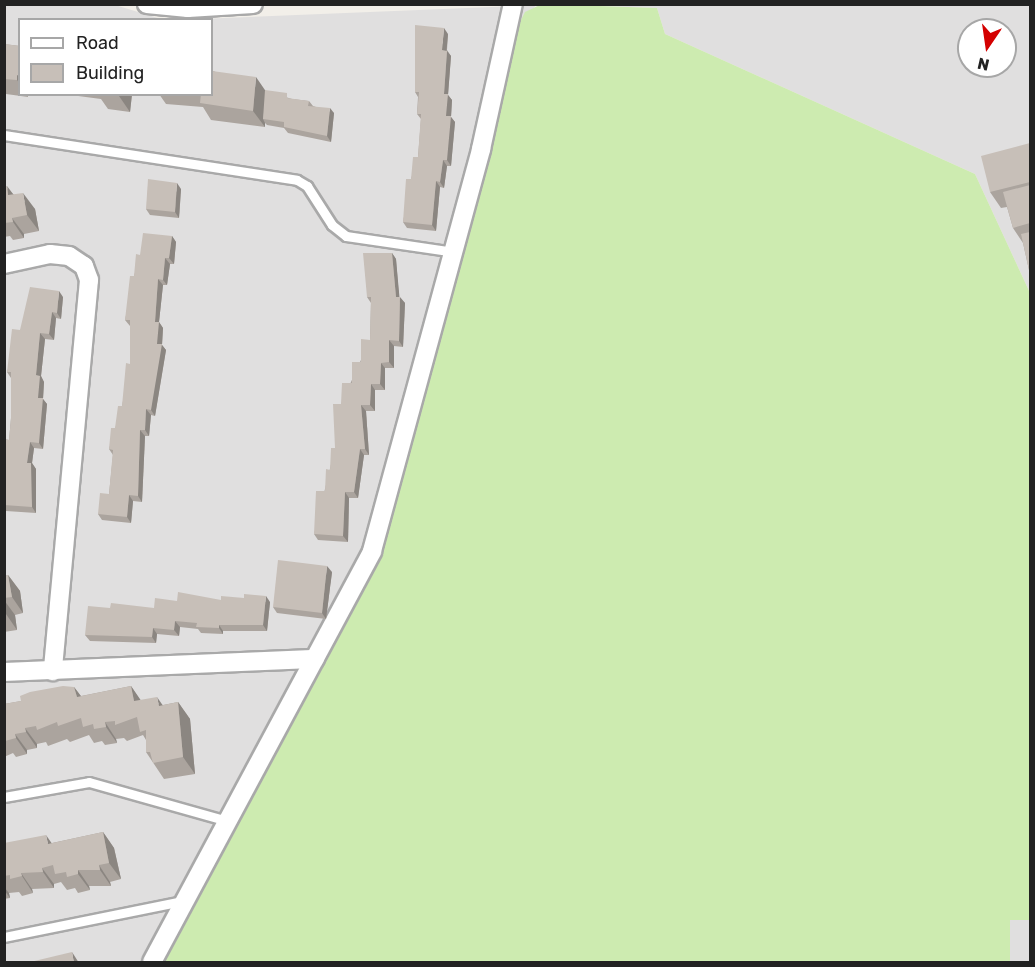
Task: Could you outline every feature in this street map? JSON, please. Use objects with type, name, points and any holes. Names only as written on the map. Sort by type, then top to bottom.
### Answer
[{"type":"street","points":[[147,4],[188,8],[253,4]]},
{"type":"street","points":[[152,963],[372,551],[454,252],[513,4]]},
{"type":"street","points":[[4,264],[50,254],[69,256],[84,266],[89,280],[53,671]]},
{"type":"street","points":[[4,672],[315,659]]},
{"type":"lane","points":[[4,135],[297,180],[307,186],[332,225],[346,236],[454,252]]},
{"type":"lane","points":[[4,798],[89,782],[228,821]]},
{"type":"lane","points":[[4,938],[186,900]]},
{"type":"shaded area","points":[[5,5],[115,5],[158,18],[18,18],[18,96],[213,96],[213,18],[542,5],[535,6],[507,72],[436,356],[381,554],[162,962],[5,962]]},
{"type":"shaded area","points":[[576,5],[1030,5],[1030,293],[975,174],[665,34],[657,8]]},
{"type":"shaded area","points":[[1010,920],[1030,920],[1030,962],[1010,962]]},
{"type":"green space","points":[[542,4],[657,8],[665,34],[975,174],[1030,293],[1030,920],[1010,920],[1010,962],[163,962],[381,554],[436,356],[519,24],[525,12]]},
{"type":"building","points":[[415,25],[444,28],[442,50],[447,51],[444,94],[448,94],[446,116],[451,116],[447,160],[443,160],[440,182],[436,181],[432,225],[403,222],[406,179],[411,179],[413,157],[418,157],[421,114],[417,114],[419,92],[415,92]]},
{"type":"building","points":[[4,44],[18,46],[17,80],[4,79]]},
{"type":"building","points":[[213,71],[256,77],[253,111],[200,103],[201,96],[213,96]]},
{"type":"building","points":[[265,90],[287,93],[287,98],[309,101],[308,106],[330,108],[327,136],[284,127],[284,122],[263,119]]},
{"type":"building","points":[[1030,143],[1030,182],[990,192],[981,156]]},
{"type":"building","points":[[148,179],[177,183],[175,212],[146,209]]},
{"type":"building","points":[[1030,185],[1030,223],[1013,228],[1003,192]]},
{"type":"building","points":[[4,186],[7,186],[8,195],[23,193],[27,215],[12,218],[13,222],[4,223]]},
{"type":"building","points":[[1030,232],[1030,270],[1029,270],[1021,234]]},
{"type":"building","points":[[143,233],[172,236],[169,258],[165,258],[163,280],[158,279],[155,322],[159,322],[157,344],[162,344],[151,410],[146,409],[145,430],[140,430],[138,496],[129,495],[127,517],[98,514],[100,493],[109,494],[113,450],[109,449],[111,428],[115,428],[118,406],[122,406],[126,363],[130,364],[130,320],[125,320],[130,276],[134,276],[136,254],[140,255]]},
{"type":"building","points":[[363,253],[392,253],[396,297],[400,297],[399,341],[389,340],[389,362],[381,363],[380,384],[371,384],[370,405],[361,405],[365,449],[360,449],[354,492],[345,492],[343,536],[314,534],[316,491],[325,491],[326,469],[330,470],[331,448],[335,448],[333,404],[341,404],[342,383],[352,383],[352,362],[361,362],[361,339],[370,340],[371,297],[367,297]]},
{"type":"building","points":[[30,287],[59,291],[57,313],[52,312],[49,334],[40,333],[36,375],[40,376],[38,398],[43,398],[39,443],[30,442],[27,463],[31,463],[32,507],[4,505],[4,439],[9,440],[11,418],[11,372],[7,372],[12,329],[20,330]]},
{"type":"building","points":[[278,560],[327,566],[322,613],[273,607]]},
{"type":"building","points":[[8,575],[12,597],[4,598],[4,576]]},
{"type":"building","points":[[178,592],[221,600],[221,596],[244,598],[244,594],[266,596],[263,625],[196,627],[197,623],[175,621],[174,630],[153,628],[152,637],[85,635],[88,606],[110,608],[111,603],[154,608],[155,598],[177,601]]},
{"type":"building","points":[[63,686],[74,687],[77,697],[131,686],[134,701],[157,697],[159,706],[178,702],[183,757],[153,763],[150,752],[146,752],[146,730],[140,732],[137,717],[115,725],[115,721],[105,722],[106,727],[94,729],[93,724],[83,727],[81,718],[58,726],[57,722],[37,730],[36,726],[25,728],[26,732],[15,734],[16,738],[5,741],[4,704],[21,701],[20,696],[30,692]]},
{"type":"building","points":[[103,832],[109,863],[99,865],[100,870],[78,870],[78,874],[67,877],[66,872],[55,874],[53,865],[42,868],[43,872],[21,873],[22,876],[10,879],[10,875],[4,876],[4,843],[46,835],[48,844]]},
{"type":"building","points":[[72,952],[74,963],[26,963]]}]
